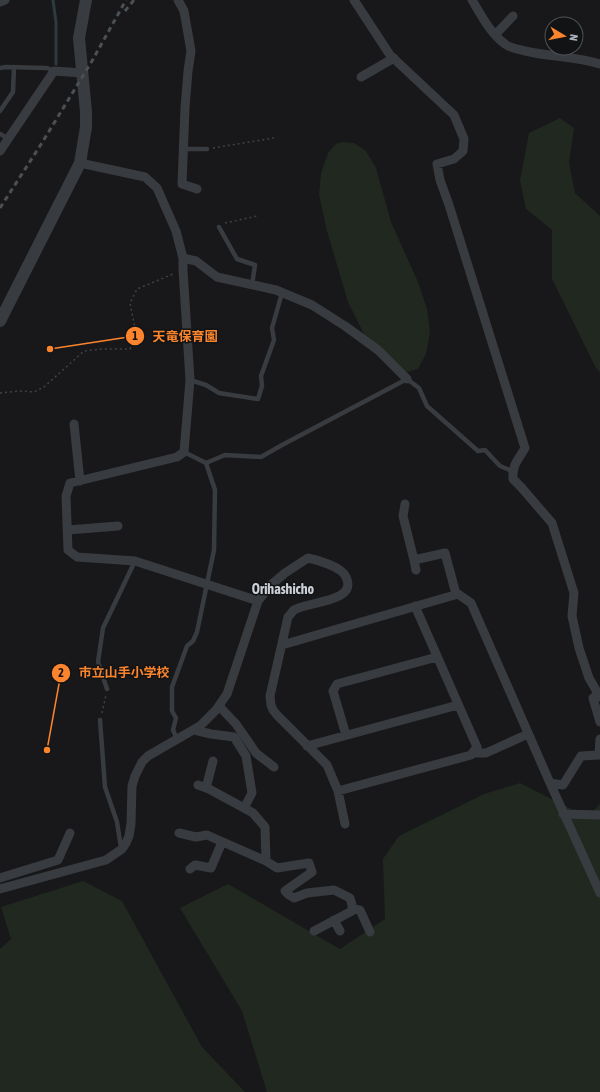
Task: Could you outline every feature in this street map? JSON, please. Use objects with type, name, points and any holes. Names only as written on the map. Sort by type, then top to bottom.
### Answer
[{"type":"street","points":[[0,2],[5,0]]},
{"type":"street","points":[[0,321],[80,163],[86,120],[79,38],[86,0]]},
{"type":"street","points":[[178,0],[184,11],[191,51],[185,108],[182,184],[197,189]]},
{"type":"street","points":[[354,0],[390,55],[454,115],[464,139],[463,151],[454,158],[437,164],[440,180],[525,448],[515,463],[512,471],[513,479],[552,523],[574,593],[572,616],[579,648],[589,678],[599,696],[593,698],[600,722]]},
{"type":"street","points":[[472,0],[490,30],[504,44],[513,48],[539,54],[588,60],[600,64]]},
{"type":"street","points":[[495,35],[513,16]]},
{"type":"street","points":[[361,76],[394,58]]},
{"type":"street","points":[[0,151],[54,71],[82,73]]},
{"type":"street","points":[[80,163],[146,177],[157,188],[176,231],[183,258],[190,380],[184,452],[177,457],[70,483],[66,496],[68,550],[77,557],[135,561],[258,601]]},
{"type":"street","points":[[183,258],[196,261],[217,277],[283,292],[312,305],[345,326],[378,350],[408,379]]},
{"type":"street","points":[[74,424],[80,480]]},
{"type":"street","points":[[405,504],[403,516],[416,570]]},
{"type":"street","points":[[68,530],[118,526]]},
{"type":"street","points":[[414,560],[445,553],[456,594]]},
{"type":"street","points":[[0,889],[106,860],[122,849],[129,836],[131,824],[132,786],[142,762],[148,756],[200,726],[216,710],[227,694],[258,601],[271,585],[285,573],[308,558],[339,569],[345,574],[348,582],[346,591],[340,596],[295,610],[288,617],[270,696],[271,705],[273,710],[327,765],[338,791],[345,824]]},
{"type":"street","points":[[282,645],[456,594],[471,603],[563,814],[600,893]]},
{"type":"street","points":[[338,791],[471,756],[477,747],[415,606]]},
{"type":"street","points":[[346,735],[333,691],[337,684],[437,657]]},
{"type":"street","points":[[307,746],[458,705]]},
{"type":"street","points":[[219,706],[236,724],[256,753],[274,767]]},
{"type":"street","points":[[194,730],[234,737],[246,756],[252,793],[244,808]]},
{"type":"street","points":[[473,753],[486,753],[528,734]]},
{"type":"street","points":[[550,783],[563,785],[581,756],[599,754],[600,739]]},
{"type":"street","points":[[212,761],[202,787],[253,813],[265,827],[266,861]]},
{"type":"street","points":[[563,814],[600,815]]},
{"type":"street","points":[[0,878],[58,860],[70,833]]},
{"type":"street","points":[[179,833],[196,837],[207,835],[266,861],[277,868],[309,863],[312,872],[286,891],[289,895],[294,898],[307,892],[334,890],[350,898],[352,908],[352,911],[314,931]]},
{"type":"street","points":[[190,869],[195,865],[211,868],[222,842]]},
{"type":"street","points":[[352,908],[360,910],[370,932]]},
{"type":"street","points":[[334,920],[340,931]]},
{"type":"lane","points":[[0,111],[12,92],[14,67]]},
{"type":"lane","points":[[0,68],[47,68],[54,71]]},
{"type":"lane","points":[[0,134],[9,139]]},
{"type":"lane","points":[[184,149],[207,149]]},
{"type":"lane","points":[[219,227],[237,259],[255,265],[252,285]]},
{"type":"lane","points":[[190,380],[206,385],[219,393],[258,399],[262,386],[261,376],[274,340],[272,328],[283,292]]},
{"type":"lane","points":[[206,463],[225,455],[261,457],[282,444],[408,379],[419,388],[427,406],[438,416],[478,451],[485,450],[500,466],[512,471]]},
{"type":"lane","points":[[177,739],[173,730],[176,718],[172,711],[172,687],[187,646],[193,641],[198,632],[214,550],[215,490],[206,463],[184,452]]},
{"type":"lane","points":[[107,689],[98,662],[103,628],[135,561]]},
{"type":"lane","points":[[100,720],[105,787],[117,822],[122,849]]},
{"type":"path","points":[[207,149],[274,138]]},
{"type":"path","points":[[219,227],[227,233],[225,223],[256,216]]},
{"type":"path","points":[[0,393],[20,391],[34,392],[44,387],[84,351],[102,349],[130,349],[136,333],[130,303],[137,289],[183,270]]},
{"type":"path","points":[[100,720],[107,689]]},
{"type":"shaded area","points":[[560,118],[574,128],[569,163],[575,193],[600,216],[600,373],[595,366],[552,279],[552,230],[526,209],[520,181],[529,133]]},
{"type":"shaded area","points":[[342,142],[354,143],[366,151],[376,168],[391,222],[418,282],[427,309],[430,332],[426,354],[418,369],[407,372],[395,370],[380,357],[364,334],[348,302],[327,231],[319,195],[321,173],[328,153],[336,144]]},
{"type":"shaded area","points":[[520,783],[587,817],[600,804],[600,1092],[267,1092],[242,1011],[180,908],[228,884],[340,949],[385,919],[383,859],[399,836],[484,794]]},
{"type":"shaded area","points":[[83,881],[122,901],[202,1047],[245,1092],[0,1092],[0,949],[11,939],[1,907]]},
{"type":"waterway","points":[[53,0],[56,22],[56,64]]},
{"type":"railway","points":[[0,208],[92,61],[126,0]]},
{"type":"railway","points":[[125,11],[134,0]]},
{"type":"place","name":"天竜保育園","points":[[50,349]]},
{"type":"place","name":"市立山手小学校","points":[[47,750]]},
{"type":"district","name":"Orihashicho","points":[[283,589]]}]
